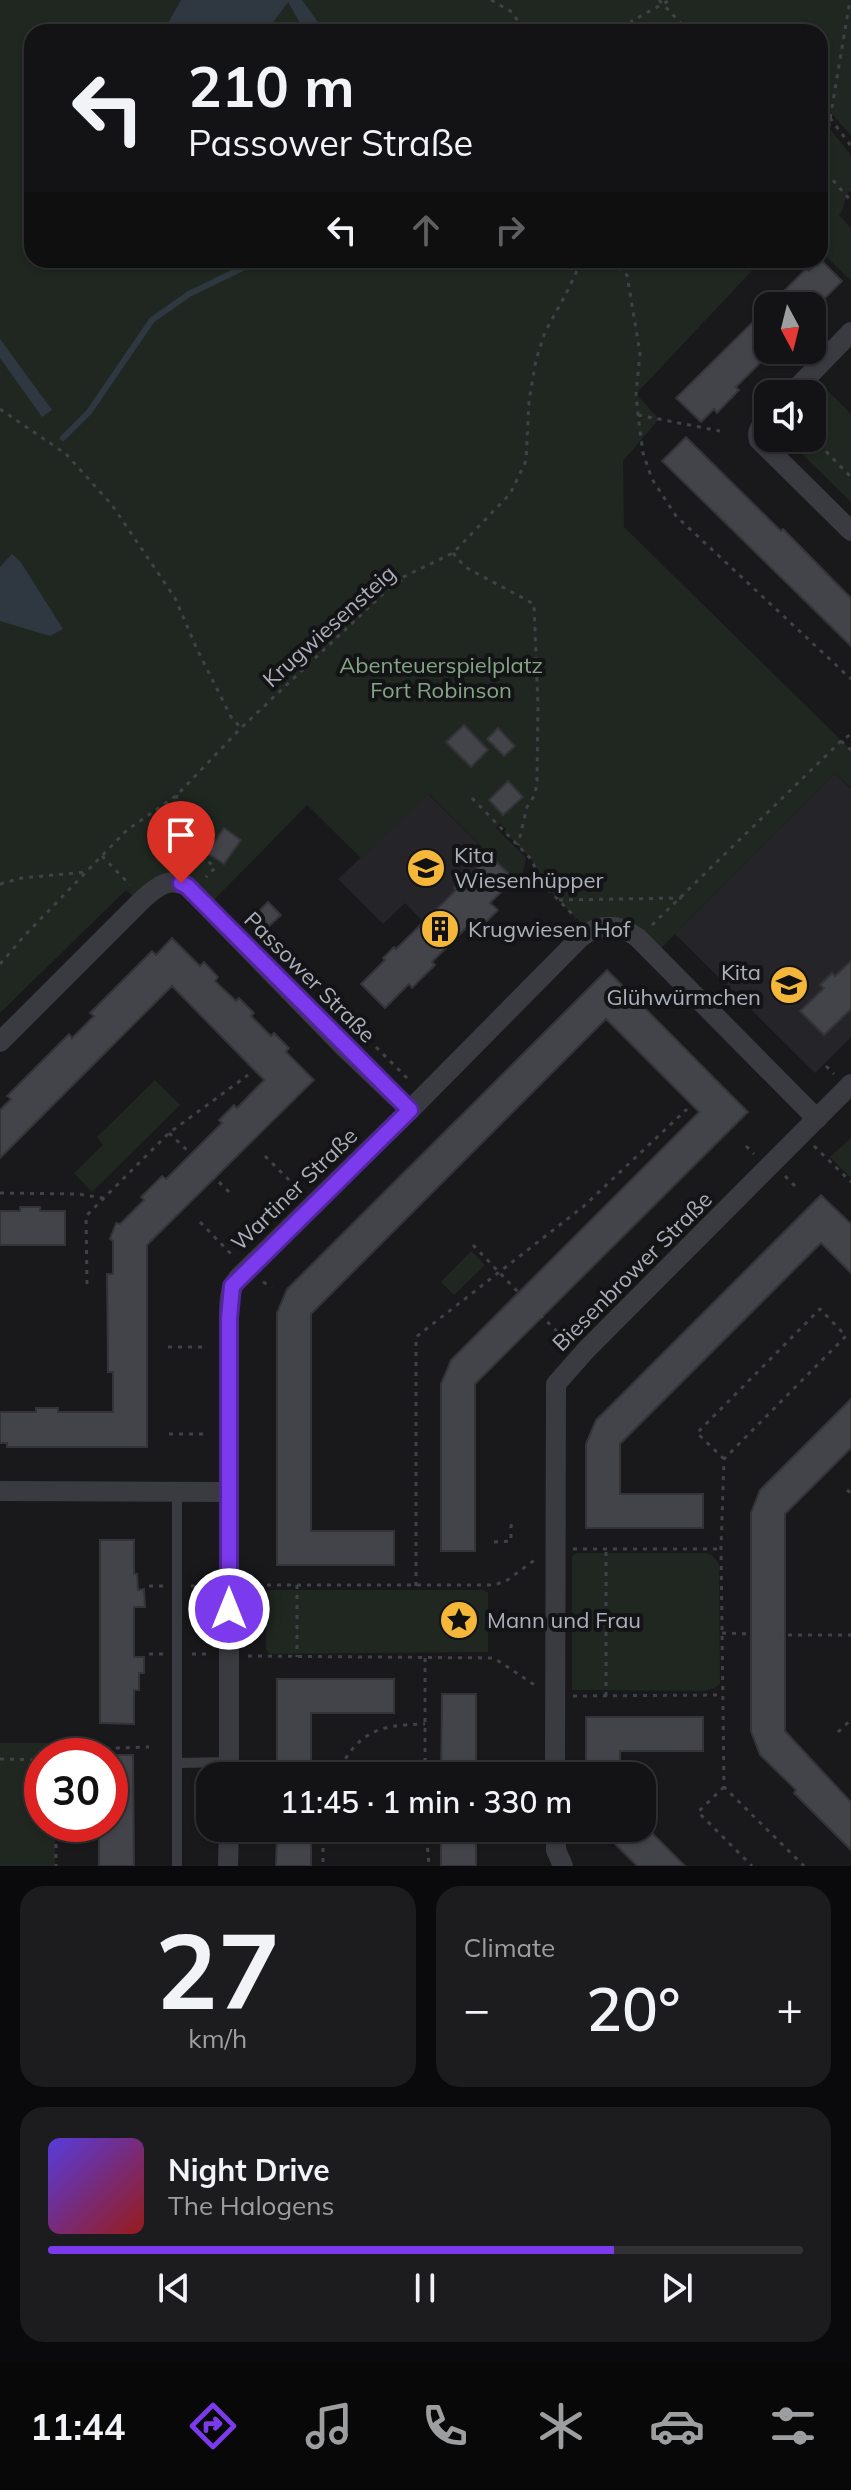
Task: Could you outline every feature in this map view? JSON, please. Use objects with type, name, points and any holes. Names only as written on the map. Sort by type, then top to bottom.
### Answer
[{"type":"street","points":[[805,380],[851,332]]},
{"type":"street","points":[[771,452],[851,531]]},
{"type":"street","name":"Passower Straße","points":[[0,1042],[144,898],[157,886],[171,881],[187,886],[410,1110]]},
{"type":"street","points":[[589,931],[607,925],[632,933],[817,1119]]},
{"type":"street","name":"Wartiner Straße","points":[[229,1762],[228,1434],[229,1305],[232,1286],[589,931]]},
{"type":"street","name":"Biesenbrower Straße","points":[[555,1762],[556,1384],[586,1350],[851,1084]]},
{"type":"street","points":[[0,1491],[228,1492]]},
{"type":"street","points":[[228,1866],[229,1842]]},
{"type":"street","points":[[556,1842],[563,1866]]},
{"type":"lane","points":[[177,1493],[177,1866]]},
{"type":"lane","points":[[177,1763],[196,1765]]},
{"type":"path","points":[[491,0],[512,12],[520,24]]},
{"type":"path","points":[[657,0],[682,24]]},
{"type":"path","points":[[630,24],[670,0]]},
{"type":"path","points":[[828,129],[850,0]]},
{"type":"path","points":[[830,118],[851,146]]},
{"type":"path","points":[[828,174],[851,201]]},
{"type":"path","name":"Krugwiesensteig","points":[[0,964],[101,855],[127,830],[177,795],[241,728],[399,579],[453,553],[510,494],[526,461],[529,401],[536,360],[545,332],[578,268]]},
{"type":"path","points":[[620,268],[627,275],[640,353],[636,394],[643,453],[652,479],[676,516],[851,679]]},
{"type":"path","points":[[0,409],[66,454],[112,505],[175,598],[231,717],[241,728]]},
{"type":"path","points":[[638,415],[720,431]]},
{"type":"path","points":[[826,451],[851,477]]},
{"type":"path","points":[[453,553],[465,567],[534,604],[537,781],[518,845]]},
{"type":"path","points":[[399,579],[406,586]]},
{"type":"path","points":[[638,938],[851,734]]},
{"type":"path","points":[[841,741],[851,750]]},
{"type":"path","points":[[177,795],[177,830],[215,868]]},
{"type":"path","points":[[472,798],[532,860],[540,881],[589,931]]},
{"type":"path","points":[[101,855],[126,881]]},
{"type":"path","points":[[0,884],[22,878],[86,872]]},
{"type":"path","points":[[559,900],[682,898]]},
{"type":"path","points":[[87,1284],[86,1216],[169,1133],[248,1075]]},
{"type":"path","points":[[416,1586],[416,1337],[584,1206],[687,1109]]},
{"type":"path","points":[[169,1133],[191,1154]]},
{"type":"path","points":[[802,1134],[851,1182]]},
{"type":"path","points":[[265,1156],[313,1204]]},
{"type":"path","points":[[779,1170],[796,1187]]},
{"type":"path","points":[[212,1175],[229,1192]]},
{"type":"path","points":[[0,1193],[78,1194],[103,1198]]},
{"type":"path","points":[[473,1245],[518,1292]]},
{"type":"path","points":[[724,1459],[697,1433],[820,1309],[846,1336],[724,1459],[721,1549],[724,1787],[804,1866]]},
{"type":"path","points":[[540,1315],[559,1333]]},
{"type":"path","points":[[168,1347],[229,1347]]},
{"type":"path","points":[[169,1434],[228,1434]]},
{"type":"path","points":[[494,1542],[511,1541],[511,1526],[515,1519]]},
{"type":"path","points":[[566,1549],[721,1549]]},
{"type":"path","points":[[606,1549],[606,1696]]},
{"type":"path","points":[[149,1586],[494,1585],[506,1581],[544,1552]]},
{"type":"path","points":[[297,1585],[297,1657]]},
{"type":"path","points":[[722,1633],[751,1634]]},
{"type":"path","points":[[778,1635],[851,1635]]},
{"type":"path","points":[[149,1654],[494,1658],[549,1695],[723,1695]]},
{"type":"path","points":[[425,1658],[425,1762]]},
{"type":"path","points":[[838,1732],[851,1720]]},
{"type":"path","points":[[343,1762],[348,1752],[367,1734],[388,1727],[425,1724]]},
{"type":"path","points":[[128,1748],[149,1747]]},
{"type":"path","points":[[0,1759],[24,1760]]},
{"type":"path","points":[[724,1787],[698,1812],[752,1866]]},
{"type":"path","points":[[56,1842],[56,1866]]},
{"type":"path","points":[[323,1842],[323,1866]]},
{"type":"path","points":[[427,1842],[429,1866]]},
{"type":"shaded area","points":[[181,0],[302,0],[319,24],[300,24],[288,2],[272,24],[168,24]]},
{"type":"shaded area","points":[[0,339],[52,410],[42,417],[0,358]]},
{"type":"shaded area","points":[[12,554],[20,561],[63,629],[50,636],[0,621],[0,567]]},
{"type":"shaded area","name":"Kita Glühwürmchen","points":[[835,773],[851,789],[851,1037],[815,1073],[675,934]]},
{"type":"shaded area","name":"Kita Wiesenhüpper","points":[[428,794],[514,879],[447,946],[405,903],[383,924],[338,879]]},
{"type":"green space","name":"Abenteuerspielplatz Fort Robinson","points":[[0,0],[851,0],[851,136],[828,109],[828,24],[24,24],[24,268],[754,268],[636,394],[659,419],[623,461],[624,527],[851,750],[851,788],[835,773],[660,949],[583,925],[540,881],[532,860],[504,832],[506,829],[500,823],[496,828],[526,858],[520,885],[429,794],[361,858],[307,805],[213,901],[195,882],[134,897],[126,890],[0,1013]]},
{"type":"green space","points":[[828,127],[851,155],[851,190],[839,215],[851,228],[851,281],[828,258]]},
{"type":"green space","points":[[826,389],[851,414],[851,502],[800,452],[826,452]]},
{"type":"green space","points":[[155,1080],[180,1105],[92,1192],[74,1173],[103,1145],[97,1137]]},
{"type":"green space","points":[[851,1138],[851,1178],[830,1157]]},
{"type":"green space","points":[[471,1251],[485,1265],[454,1295],[441,1282]]},
{"type":"green space","points":[[577,1553],[712,1555],[719,1564],[720,1684],[706,1691],[572,1690],[572,1556]]},
{"type":"green space","points":[[267,1590],[484,1590],[488,1593],[488,1652],[269,1654],[266,1649]]},
{"type":"green space","points":[[0,1743],[24,1743],[24,1842],[55,1842],[55,1866],[0,1866]]},
{"type":"building","points":[[828,267],[842,281],[826,297],[826,292],[783,292],[806,269]]},
{"type":"building","points":[[754,321],[754,364],[759,364],[736,387],[739,390],[717,413],[714,409],[701,422],[676,398]]},
{"type":"building","points":[[686,437],[851,598],[851,646],[662,461]]},
{"type":"building","points":[[464,725],[488,750],[471,767],[446,742]]},
{"type":"building","points":[[498,728],[515,746],[504,756],[487,739]]},
{"type":"building","points":[[508,781],[523,797],[503,815],[489,800]]},
{"type":"building","points":[[224,828],[241,840],[224,864],[207,853]]},
{"type":"building","name":"Krugwiesen Hof","points":[[490,855],[514,879],[490,903],[498,910],[475,933],[468,926],[432,962],[435,965],[412,988],[409,984],[385,1008],[361,984],[394,947],[396,949]]},
{"type":"building","points":[[268,902],[281,915],[269,926],[257,913]]},
{"type":"building","points":[[172,938],[200,966],[204,962],[218,977],[215,981],[236,1001],[239,998],[254,1013],[251,1016],[271,1036],[274,1033],[289,1048],[286,1052],[314,1080],[147,1245],[147,1447],[7,1447],[7,1443],[0,1443],[0,1412],[36,1412],[36,1408],[58,1408],[58,1412],[113,1412],[113,1372],[108,1372],[107,1274],[113,1274],[113,1241],[110,1239],[116,1223],[120,1224],[162,1176],[166,1179],[222,1123],[219,1120],[234,1105],[237,1108],[264,1080],[172,986],[0,1158],[0,1110],[11,1099],[7,1096],[69,1034],[72,1038],[94,1016],[90,1013],[152,951],[156,955]]},
{"type":"building","points":[[851,961],[851,1009],[824,1035],[800,1011],[824,988],[820,985],[832,973],[835,976]]},
{"type":"building","points":[[607,970],[748,1112],[475,1384],[475,1551],[441,1551],[441,1384],[451,1360],[699,1112],[606,1019],[311,1314],[311,1531],[394,1531],[394,1565],[277,1565],[277,1313],[287,1289]]},
{"type":"building","points":[[821,1195],[851,1224],[851,1273],[821,1243],[620,1444],[620,1494],[703,1494],[703,1528],[586,1528],[586,1444],[596,1420]]},
{"type":"building","points":[[20,1207],[65,1211],[65,1245],[0,1245],[0,1211],[20,1211]]},
{"type":"building","points":[[851,1399],[851,1448],[785,1514],[785,1731],[851,1802],[851,1850],[760,1755],[751,1731],[751,1513],[760,1490]]},
{"type":"building","points":[[100,1540],[134,1540],[134,1574],[137,1574],[138,1590],[144,1589],[145,1607],[134,1607],[134,1657],[144,1657],[144,1673],[139,1673],[139,1690],[134,1690],[134,1724],[100,1723]]},
{"type":"building","points":[[277,1679],[394,1679],[394,1713],[311,1713],[311,1762],[277,1762]]},
{"type":"building","points":[[442,1694],[476,1694],[476,1762],[441,1762]]},
{"type":"building","points":[[586,1717],[703,1717],[703,1751],[620,1751],[620,1762],[586,1762]]},
{"type":"building","points":[[128,1755],[133,1755],[134,1866],[99,1866],[99,1842],[128,1842]]},
{"type":"building","points":[[656,1837],[685,1866],[637,1866],[613,1842],[656,1842]]},
{"type":"building","points":[[277,1842],[311,1842],[311,1866],[276,1866]]},
{"type":"building","points":[[441,1842],[476,1842],[476,1866],[441,1866]]},
{"type":"waterway","points":[[63,438],[89,412],[152,320],[189,294],[243,268]]},
{"type":"place","name":"Kita Wiesenhüpper","points":[[426,868]]},
{"type":"place","name":"Krugwiesen Hof","points":[[440,929]]},
{"type":"place","name":"Kita Glühwürmchen","points":[[789,985]]},
{"type":"place","name":"Mann und Frau","points":[[459,1620]]},
{"type":"route","points":[[181,883],[410,1110],[232,1286],[229,1318],[229,1609]]}]
